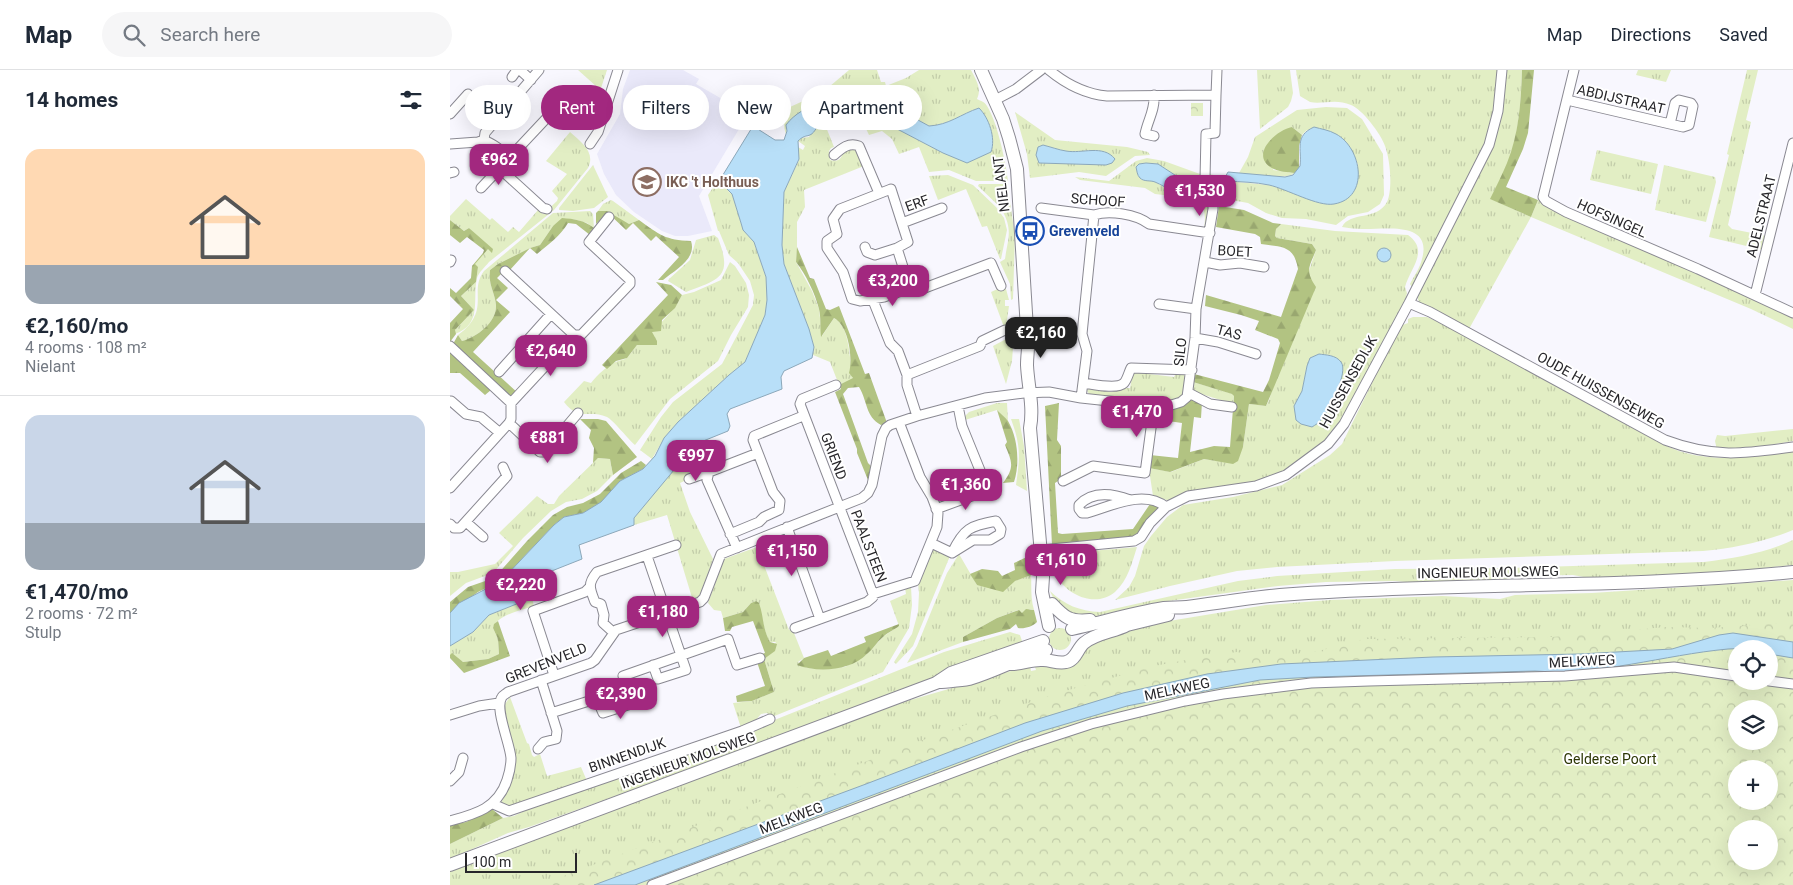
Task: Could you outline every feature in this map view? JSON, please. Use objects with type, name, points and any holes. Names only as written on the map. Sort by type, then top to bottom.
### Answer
[{"type":"main road","name":"NIELANT","points":[[981,70],[1010,138],[1017,169],[1027,329],[1021,362],[1027,392],[1026,420],[1030,428],[1043,576],[1042,592],[1054,624]]},
{"type":"main road","name":"INGENIEUR MOLSWEG","points":[[1074,635],[1126,620],[1171,615],[1184,608],[1279,595],[1418,588],[1669,582],[1793,572]]},
{"type":"main road","name":"NIELANT","points":[[1043,576],[1052,604],[1054,624]]},
{"type":"main road","points":[[1009,664],[1019,665],[1044,660],[1056,663],[1068,662],[1077,655],[1083,644],[1126,620],[1116,614],[1077,621],[1065,617],[1052,604]]},
{"type":"main road","points":[[1054,624],[1069,625],[1074,635],[1074,646],[1067,654],[1056,655],[1045,645],[1044,632],[1054,624]]},
{"type":"main road","name":"INGENIEUR MOLSWEG","points":[[936,683],[967,679],[1009,664],[1045,645]]},
{"type":"main road","name":"INGENIEUR MOLSWEG","points":[[450,865],[936,683],[952,673],[1045,645]]},
{"type":"street","points":[[484,140],[485,133],[539,70]]},
{"type":"street","points":[[590,144],[598,132],[618,70]]},
{"type":"street","points":[[995,100],[1016,89],[1041,70]]},
{"type":"street","points":[[1049,70],[1079,89],[1091,94],[1107,96],[1216,95],[1217,70]]},
{"type":"street","name":"HUISSENSEDIJK","points":[[1041,550],[1134,541],[1141,537],[1150,523],[1166,506],[1188,496],[1256,486],[1286,475],[1328,444],[1344,424],[1409,303],[1489,144],[1498,111],[1502,70]]},
{"type":"street","name":"HOFSINGEL","points":[[1574,70],[1543,197],[1546,201],[1566,212],[1793,313]]},
{"type":"street","points":[[516,72],[531,80]]},
{"type":"street","points":[[1154,95],[1154,106],[1148,119],[1145,134],[1154,136]]},
{"type":"street","name":"SILO","points":[[1189,393],[1196,309],[1213,209],[1204,179],[1206,134],[1215,133],[1216,95]]},
{"type":"street","points":[[450,114],[465,97]]},
{"type":"street","name":"ABDIJSTRAAT","points":[[1567,100],[1670,124]]},
{"type":"street","points":[[481,188],[541,124]]},
{"type":"street","points":[[450,144],[484,140],[496,146],[504,154],[506,160]]},
{"type":"street","name":"ADELSTRAAT","points":[[1755,295],[1793,143]]},
{"type":"street","points":[[834,155],[842,147],[854,144],[859,146],[879,193]]},
{"type":"street","points":[[499,168],[543,208],[547,209]]},
{"type":"street","points":[[865,247],[867,252],[875,255],[897,248],[908,242],[891,189],[840,209],[833,219],[836,234],[827,242],[827,248],[843,272],[852,299],[860,301],[884,297],[910,288],[922,289],[991,263],[1002,286]]},
{"type":"street","name":"ERF","points":[[902,223],[942,208]]},
{"type":"street","name":"SCHOOF","points":[[1041,208],[1094,215],[1102,213],[1126,215],[1141,218],[1148,224],[1210,233]]},
{"type":"street","points":[[1081,398],[1087,351],[1082,334],[1094,215]]},
{"type":"street","points":[[505,271],[574,335],[581,335],[630,284],[630,280],[589,242],[609,217]]},
{"type":"street","points":[[897,248],[910,288]]},
{"type":"street","name":"BOET","points":[[1204,262],[1220,266],[1240,263],[1264,267]]},
{"type":"street","points":[[872,298],[890,343],[898,351],[907,375],[907,385],[917,416]]},
{"type":"street","name":"OUDE HUISSENSEWEG","points":[[1409,303],[1430,312],[1665,440],[1688,449],[1708,453],[1730,454],[1793,447]]},
{"type":"street","points":[[1159,304],[1196,309]]},
{"type":"street","points":[[499,372],[551,314]]},
{"type":"street","points":[[907,375],[980,346],[982,341],[1005,330]]},
{"type":"street","points":[[450,488],[509,423],[511,419],[511,403],[574,335]]},
{"type":"street","name":"TAS","points":[[1195,338],[1218,342],[1256,354]]},
{"type":"street","points":[[450,346],[511,403]]},
{"type":"street","points":[[1083,383],[1109,386],[1120,385],[1124,382],[1131,368],[1192,370]]},
{"type":"street","points":[[730,534],[759,522],[764,517],[779,510],[780,501],[773,492],[753,440],[754,436],[803,416],[800,404],[802,398],[836,385]]},
{"type":"street","points":[[676,545],[597,572],[590,579],[590,588],[595,602],[601,604],[604,615],[603,623],[614,633],[616,630],[700,602],[704,598],[722,554],[862,498],[868,493],[872,485],[882,436],[890,425],[987,398],[1027,392],[1049,392],[1081,398],[1154,406],[1173,406],[1181,402],[1189,393],[1210,404],[1232,408]]},
{"type":"street","points":[[451,401],[466,414],[481,417],[500,433]]},
{"type":"street","points":[[936,509],[988,490],[962,426],[958,406]]},
{"type":"street","points":[[1063,481],[1093,466],[1145,473],[1154,406]]},
{"type":"street","points":[[509,423],[540,452],[545,452],[578,413]]},
{"type":"street","name":"GRIEND","points":[[803,416],[839,507]]},
{"type":"street","points":[[795,628],[867,602],[873,597],[873,594],[914,580],[937,527],[938,513],[932,497],[920,477],[899,422]]},
{"type":"street","points":[[689,479],[707,474],[758,453]]},
{"type":"street","points":[[450,524],[454,528],[460,528],[466,522],[507,476],[503,467]]},
{"type":"street","points":[[707,474],[707,480],[736,548]]},
{"type":"street","points":[[1130,500],[1114,495],[1102,494],[1083,501],[1079,505],[1079,509],[1082,513],[1087,514],[1130,500],[1149,499],[1159,501],[1166,506]]},
{"type":"street","name":"PAALSTEEN","points":[[839,507],[873,594]]},
{"type":"street","points":[[996,521],[1001,529],[1000,534],[990,540],[973,540],[952,553],[960,536],[976,524],[996,521]]},
{"type":"street","points":[[466,522],[483,537]]},
{"type":"street","points":[[787,527],[820,620]]},
{"type":"street","points":[[931,543],[952,553]]},
{"type":"street","points":[[647,556],[686,670],[658,679],[653,665]]},
{"type":"street","points":[[554,675],[533,611],[585,592],[590,588]]},
{"type":"street","name":"GREVENVELD","points":[[450,715],[500,700],[508,692],[595,660],[614,633]]},
{"type":"street","points":[[597,699],[603,713],[631,704],[623,676],[682,655],[727,636],[737,665],[760,658]]},
{"type":"street","name":"MELKWEG","points":[[652,885],[1021,747],[1091,724],[1184,701],[1265,688],[1350,682],[1565,676],[1674,667],[1728,675]]},
{"type":"street","points":[[538,749],[544,742],[556,739],[557,731],[541,680]]},
{"type":"street","points":[[1778,682],[1793,684]]},
{"type":"street","points":[[551,714],[627,689]]},
{"type":"street","points":[[450,821],[471,816],[494,804],[503,791],[511,760],[509,742],[499,710],[500,700]]},
{"type":"street","name":"BINNENDIJK","points":[[494,804],[509,811],[742,731],[770,719]]},
{"type":"street","points":[[450,781],[459,772],[463,758]]},
{"type":"shaded area","points":[[630,70],[683,70],[699,79],[696,84],[698,85],[624,85]]},
{"type":"shaded area","points":[[623,89],[623,130],[709,130],[709,92],[719,97],[719,130],[738,130],[699,196],[712,231],[688,236],[675,236],[662,231],[634,212],[616,195],[604,174],[597,154],[611,130],[613,130],[613,126],[620,114]]},
{"type":"green space","points":[[578,70],[607,70],[602,85],[595,85]]},
{"type":"green space","points":[[849,70],[877,70],[881,82],[885,82],[886,85],[831,85]]},
{"type":"green space","points":[[919,70],[971,70],[979,88],[977,99],[986,105],[998,132],[1008,181],[976,181],[949,170],[929,172],[919,147],[899,154],[892,139],[882,131],[869,135],[867,130],[899,130],[943,153],[993,145],[987,121],[979,108],[949,121],[929,126],[922,122],[922,85],[888,85]]},
{"type":"green space","points":[[1257,70],[1290,70],[1293,93],[1288,107],[1260,129]]},
{"type":"green space","points":[[1296,70],[1498,70],[1494,114],[1488,144],[1412,287],[1410,284],[1422,259],[1423,247],[1420,238],[1404,230],[1342,227],[1351,219],[1377,212],[1387,202],[1390,190],[1390,174],[1387,152],[1383,141],[1366,117],[1355,107],[1340,102],[1310,102],[1300,96]]},
{"type":"green space","points":[[1504,70],[1522,70],[1520,105],[1512,152],[1491,199],[1531,217],[1469,329],[1422,305],[1418,300],[1417,289],[1490,146]]},
{"type":"green space","points":[[1522,70],[1534,70],[1528,133],[1506,187],[1538,200],[1531,217],[1490,199],[1507,163],[1517,129]]},
{"type":"green space","points":[[1638,70],[1671,70],[1666,82],[1636,75]]},
{"type":"green space","points":[[1747,70],[1758,70],[1746,120],[1751,122],[1728,225],[1732,229],[1767,236],[1763,250],[1709,237]]},
{"type":"green space","points":[[801,102],[801,119],[791,123],[791,107]]},
{"type":"green space","points":[[1191,103],[1203,103],[1203,116],[1191,116]]},
{"type":"green space","points":[[1326,107],[1347,108],[1362,119],[1383,154],[1384,195],[1380,204],[1368,212],[1348,216],[1336,225],[1306,219],[1282,218],[1266,213],[1248,203],[1215,197],[1208,174],[1225,177],[1224,179],[1227,181],[1269,185],[1293,192],[1358,165],[1349,147],[1339,137],[1333,134],[1307,130],[1302,135],[1292,127],[1273,170],[1295,173],[1276,177],[1239,173],[1248,157],[1255,137],[1297,110]]},
{"type":"green space","points":[[1015,112],[1055,140],[1127,147],[1148,152],[1150,155],[1135,156],[1106,176],[1079,172],[1030,178],[1027,154]],"holes":[[[1043,145],[1067,152],[1098,150],[1106,165],[1039,163]]]},
{"type":"green space","points":[[1292,127],[1302,135],[1299,146],[1299,169],[1295,173],[1283,172],[1272,168],[1263,157],[1267,144],[1279,133]]},
{"type":"green space","points":[[814,130],[827,130],[834,147],[829,151],[830,160],[838,160],[842,156],[843,150],[856,147],[864,166],[804,190],[805,207],[797,222],[796,262],[812,291],[819,309],[822,336],[834,318],[840,322],[844,329],[853,379],[839,385],[830,362],[813,355],[814,347],[809,330],[784,264],[782,245],[784,192],[799,160],[798,147],[803,150],[805,146],[798,141],[801,138],[809,137]]},
{"type":"green space","points":[[570,132],[589,152],[590,162],[588,168],[554,210],[489,262],[477,278],[475,310],[470,324],[464,330],[455,334],[455,330],[474,310],[461,296],[476,282],[478,267],[492,253],[469,228],[464,231],[450,220],[450,216],[466,199],[490,220],[492,218],[508,232],[513,227],[519,232],[538,210],[543,214],[557,201],[558,198],[552,191],[567,174],[546,161]]},
{"type":"green space","points":[[1597,150],[1658,164],[1651,194],[1590,180]]},
{"type":"green space","points":[[1147,158],[1164,161],[1200,174],[1211,205],[1207,229],[1204,228],[1205,216],[1203,209],[1197,199],[1155,194],[1145,188],[1080,180],[1075,177],[1109,181],[1136,161]],"holes":[[[1139,164],[1158,164],[1178,177],[1188,179],[1179,194],[1171,192],[1154,181],[1142,180],[1138,175],[1136,167]]]},
{"type":"green space","points":[[593,165],[608,197],[594,208],[573,211],[559,210],[559,208]]},
{"type":"green space","points":[[1664,165],[1715,177],[1716,182],[1706,222],[1655,210]]},
{"type":"green space","points":[[722,174],[721,178],[732,194],[743,230],[754,242],[766,277],[767,300],[765,315],[745,362],[678,422],[664,438],[652,459],[640,450],[661,417],[673,402],[722,364],[753,305],[754,295],[750,281],[738,263],[729,255],[718,231],[708,195]]},
{"type":"green space","points":[[948,175],[973,185],[996,207],[1004,218],[1007,230],[1001,259],[987,226],[982,227],[966,189],[938,200],[929,176]]},
{"type":"green space","points":[[979,184],[1004,184],[1005,198],[1000,207],[978,186]]},
{"type":"green space","points":[[1008,188],[1015,236],[1013,299],[1011,300],[1010,284],[1000,262],[1005,259],[1008,240],[1008,223],[1002,210]]},
{"type":"green space","points":[[611,200],[639,220],[629,224],[598,211],[603,204]]},
{"type":"green space","points":[[1538,200],[1545,202],[1554,211],[1793,316],[1793,329],[1751,309],[1531,217]]},
{"type":"green space","points":[[1219,206],[1244,210],[1273,223],[1281,224],[1276,229],[1275,236],[1277,238],[1312,244],[1316,250],[1309,273],[1316,287],[1266,406],[1249,404],[1243,447],[1238,461],[1233,464],[1204,459],[1170,472],[1149,468],[1150,455],[1178,458],[1182,423],[1154,419],[1155,411],[1177,407],[1189,397],[1202,402],[1201,418],[1194,417],[1190,452],[1214,446],[1230,447],[1234,396],[1193,382],[1194,374],[1263,392],[1269,380],[1280,343],[1278,339],[1255,330],[1259,321],[1205,306],[1206,295],[1281,317],[1298,269],[1290,251],[1281,247],[1261,244],[1260,237],[1255,234],[1216,227]]},
{"type":"green space","points":[[590,211],[593,214],[594,228],[587,223],[573,219],[553,226],[540,245],[498,264],[490,270],[490,280],[496,305],[493,317],[490,323],[480,332],[462,341],[458,335],[474,317],[478,302],[478,286],[484,271],[553,213]]},
{"type":"green space","points":[[598,211],[607,211],[629,224],[639,220],[663,236],[691,241],[691,253],[684,264],[663,280],[658,280],[679,257],[656,236],[651,241],[633,223],[626,230],[608,213],[596,224],[596,213]]},
{"type":"green space","points":[[562,218],[575,219],[594,228],[590,235],[576,224],[568,223],[558,236],[537,254],[530,248],[540,245],[553,226]]},
{"type":"green space","points":[[450,220],[464,231],[469,228],[493,249],[492,253],[478,267],[476,282],[461,296],[474,310],[455,330],[456,334],[450,342],[450,323],[463,309],[450,296],[450,288],[456,293],[471,278],[472,266],[484,250],[467,237],[460,243],[450,235]]},
{"type":"green space","points":[[1281,224],[1335,231],[1408,235],[1418,247],[1418,253],[1417,260],[1405,287],[1407,293],[1405,301],[1332,438],[1284,472],[1266,480],[1170,501],[1153,496],[1150,476],[1147,471],[1149,468],[1171,472],[1204,459],[1216,461],[1243,447],[1249,404],[1266,406],[1269,400],[1316,250],[1312,244],[1277,238],[1275,236],[1276,229]],"holes":[[[1319,354],[1332,356],[1294,406],[1302,391],[1310,358]]]},
{"type":"green space","points":[[714,235],[718,238],[724,261],[720,275],[707,284],[686,292],[668,281],[690,260],[696,240]]},
{"type":"green space","points":[[797,247],[810,278],[814,279],[826,309],[830,310],[839,306],[865,374],[869,373],[887,423],[881,425],[872,417],[859,387],[848,388],[843,394],[868,463],[871,466],[868,480],[835,392],[841,389],[839,385],[853,378],[849,373],[849,343],[843,328],[834,318],[821,337],[819,309],[810,284],[796,262]]},
{"type":"green space","points":[[530,248],[509,271],[506,269],[497,278],[508,288],[496,300],[510,312],[473,352],[518,393],[513,399],[453,344],[458,335],[462,341],[480,332],[490,323],[493,317],[496,305],[490,280],[490,270]]},
{"type":"green space","points":[[488,249],[495,256],[480,269],[475,264]]},
{"type":"green space","points":[[730,262],[735,266],[746,283],[749,295],[748,307],[718,361],[670,399],[635,445],[607,417],[579,413],[569,408],[564,402],[584,381],[591,383],[614,363],[627,358],[638,344],[668,315],[682,295],[694,292],[721,280]]},
{"type":"green space","points":[[656,282],[671,285],[682,295],[675,308],[662,320],[661,331],[652,332],[657,345],[637,345],[627,358],[616,361],[607,369],[602,365],[668,295]]},
{"type":"green space","points":[[1002,287],[1006,289],[1009,300],[1005,300],[1005,306],[1009,306],[1006,327],[1013,347],[1012,361],[1006,384],[993,346],[1008,338],[991,292]]},
{"type":"green space","points":[[1427,317],[1445,325],[1670,448],[1693,455],[1721,458],[1750,457],[1793,451],[1793,530],[1749,544],[1703,551],[1395,561],[1237,571],[1115,600],[1129,587],[1135,576],[1144,546],[1151,536],[1167,517],[1183,505],[1233,497],[1282,485],[1330,455],[1342,444],[1400,326],[1408,323],[1408,319]]},
{"type":"green space","points":[[450,352],[491,390],[485,395],[460,373],[450,373]]},
{"type":"green space","points":[[1133,372],[1174,377],[1176,373],[1185,374],[1183,395],[1173,402],[1157,403],[1089,394],[1087,391],[1088,389],[1112,392],[1118,388],[1130,388]]},
{"type":"green space","points":[[1193,382],[1233,394],[1233,404],[1192,391]]},
{"type":"green space","points":[[997,403],[1007,403],[1008,421],[997,410],[965,420],[964,417],[969,412]]},
{"type":"green space","points":[[1059,403],[1057,440],[1061,446],[1061,479],[1055,483],[1058,533],[1133,529],[1150,504],[1160,508],[1138,538],[1052,545],[1045,406]]},
{"type":"green space","points":[[997,410],[1008,421],[1016,443],[1017,467],[1014,482],[1003,483],[1009,473],[1011,464],[1005,445],[1007,442]]},
{"type":"green space","points":[[580,419],[606,421],[637,457],[613,475],[610,459],[598,458],[593,463],[594,448],[589,438],[591,430]]},
{"type":"green space","points":[[1011,419],[1019,419],[1024,446],[1027,491],[1016,485],[1019,452],[1017,437]]},
{"type":"green space","points":[[1793,429],[1793,441],[1765,446],[1717,450],[1715,441],[1717,435],[1725,436]]},
{"type":"green space","points":[[681,450],[691,478],[680,483],[690,512],[713,559],[699,600],[693,601],[667,515],[634,525],[634,518],[675,466],[674,458],[676,452]]},
{"type":"green space","points":[[598,458],[610,459],[613,475],[597,491],[582,499],[566,502],[551,511],[523,538],[493,573],[466,583],[450,596],[450,572],[495,564],[513,546],[499,533],[537,496],[548,504],[554,504],[559,496]]},
{"type":"green space","points":[[641,461],[646,465],[643,469],[620,481],[602,502],[583,513],[564,517],[554,525],[501,581],[478,592],[450,613],[450,602],[468,587],[496,576],[553,515],[567,507],[583,503],[600,494],[621,473]]},
{"type":"green space","points":[[1793,540],[1793,565],[1736,571],[1600,580],[1573,575],[1510,576],[1510,583],[1326,582],[1278,586],[1154,603],[1088,618],[1078,618],[1055,602],[1050,591],[1061,600],[1073,606],[1100,612],[1238,581],[1277,576],[1395,569],[1509,568],[1704,562],[1750,554]]},
{"type":"green space","points":[[757,547],[789,630],[799,626],[801,630],[794,633],[804,658],[798,662],[807,668],[845,667],[866,655],[884,636],[899,626],[890,601],[906,594],[905,588],[911,587],[912,605],[909,628],[883,672],[772,717],[767,713],[761,714],[755,721],[741,728],[733,703],[752,701],[774,692],[764,659],[776,642],[770,642],[767,637],[756,601],[751,603],[743,612],[723,618],[721,611],[714,610],[708,603],[724,559]]},
{"type":"green space","points":[[1137,547],[1123,582],[1115,592],[1107,597],[1089,599],[1072,592],[1058,579],[1053,569],[1053,556],[1056,554]]},
{"type":"green space","points":[[933,548],[950,556],[913,646],[896,664],[894,662],[912,634],[918,612],[918,583]]},
{"type":"green space","points":[[959,554],[977,585],[1015,581],[1030,575],[1030,560],[1034,610],[1030,609],[1021,614],[1018,610],[997,618],[963,637],[963,642],[907,663],[917,646],[947,573]]},
{"type":"green space","points":[[1029,556],[1031,575],[1015,581],[1003,592],[977,585],[970,574],[982,569],[998,571],[1002,576],[1015,570],[1014,563]]},
{"type":"green space","points":[[1793,580],[1793,642],[1749,635],[594,885],[450,885],[450,869],[815,733],[907,701],[1030,665],[1031,671],[1036,670],[1034,664],[1078,661],[1089,644],[1151,624],[1266,605],[1330,600],[1442,596],[1500,599],[1515,595],[1592,593]]},
{"type":"green space","points":[[529,586],[534,606],[505,616],[495,623],[493,628],[498,639],[499,654],[488,659],[463,662],[450,655],[450,646],[473,632],[489,615],[524,601]]},
{"type":"green space","points":[[756,601],[759,603],[770,642],[777,644],[775,651],[764,659],[774,692],[752,701],[737,702],[736,696],[765,686],[755,656],[765,653],[753,621],[732,627],[730,631],[725,631],[723,618],[743,612],[751,603]]},
{"type":"green space","points":[[1026,609],[1034,610],[1037,622],[1033,625],[1018,628],[1016,624],[1010,629],[963,642],[963,637],[997,618],[1019,610],[1022,613]]},
{"type":"green space","points":[[498,621],[510,656],[464,673],[450,658],[450,655],[452,653],[463,662],[488,659],[499,654],[498,639],[493,628],[494,624]]},
{"type":"green space","name":"Gelderse Poort","points":[[1793,622],[1793,885],[540,885],[920,741],[1051,695],[1154,666],[1237,652],[1252,655],[1295,654],[1319,651],[1364,639],[1552,637],[1666,627],[1710,628]]},
{"type":"green space","points":[[899,624],[860,660],[852,664],[824,670],[797,665],[804,658],[828,650],[831,656],[866,642],[864,637]]},
{"type":"green space","points":[[1060,628],[1068,631],[1071,639],[1068,647],[1060,650],[1052,647],[1049,639],[1052,631]]},
{"type":"green space","points":[[1010,632],[1020,635],[1023,644],[635,789],[508,833],[450,859],[450,844],[503,818],[514,816],[546,800],[768,725],[772,721],[944,652]]},
{"type":"green space","points":[[510,697],[532,755],[534,757],[540,754],[547,776],[581,767],[587,781],[512,806],[501,803],[512,781],[513,770],[504,709]]},
{"type":"green space","points":[[492,809],[503,818],[450,844],[450,825],[466,822]]},
{"type":"water","points":[[979,108],[991,128],[993,141],[991,152],[967,163],[899,130],[922,130],[922,122],[929,126],[936,125]]},
{"type":"water","points":[[801,112],[801,130],[815,130],[798,141],[799,159],[784,192],[782,245],[784,264],[814,347],[812,358],[784,371],[781,377],[782,389],[730,409],[727,414],[730,426],[728,431],[676,452],[674,470],[634,518],[634,525],[579,545],[582,559],[534,578],[524,601],[489,615],[473,632],[450,646],[450,613],[459,603],[501,581],[554,525],[564,517],[583,513],[601,502],[620,481],[643,469],[655,456],[664,438],[678,422],[745,362],[765,315],[767,300],[766,277],[754,242],[743,230],[732,194],[725,187],[721,178],[751,130],[759,130],[775,140],[784,140],[787,130],[791,130],[791,119]]},
{"type":"water","points":[[1314,127],[1336,134],[1352,150],[1358,172],[1357,183],[1353,192],[1345,200],[1334,204],[1320,203],[1269,185],[1227,181],[1224,179],[1228,172],[1285,177],[1293,175],[1300,166],[1301,139],[1304,134]]},
{"type":"water","points":[[1043,145],[1072,152],[1092,150],[1105,152],[1115,159],[1112,163],[1106,165],[1039,163],[1036,155],[1038,147]]},
{"type":"water","points":[[1139,164],[1158,164],[1178,177],[1188,179],[1193,187],[1188,194],[1183,194],[1155,182],[1142,179],[1138,176],[1136,167]]},
{"type":"water","points":[[1381,248],[1387,248],[1391,255],[1387,262],[1381,262],[1377,258],[1377,252]]},
{"type":"water","points":[[1319,354],[1336,358],[1343,367],[1337,391],[1329,408],[1320,421],[1312,427],[1301,424],[1296,420],[1294,406],[1302,391],[1310,358]]},
{"type":"water","points":[[1733,633],[1793,642],[1793,658],[1778,656],[1778,640],[1728,640],[1728,650],[1583,671],[1260,680],[1127,706],[1042,731],[635,885],[594,885],[1025,723],[1123,693],[1207,674],[1281,664],[1672,649],[1719,635]]},
{"type":"place","name":"IKC 't Holthuus","points":[[647,182]]},
{"type":"place","name":"Grevenveld","points":[[1030,231]]}]
